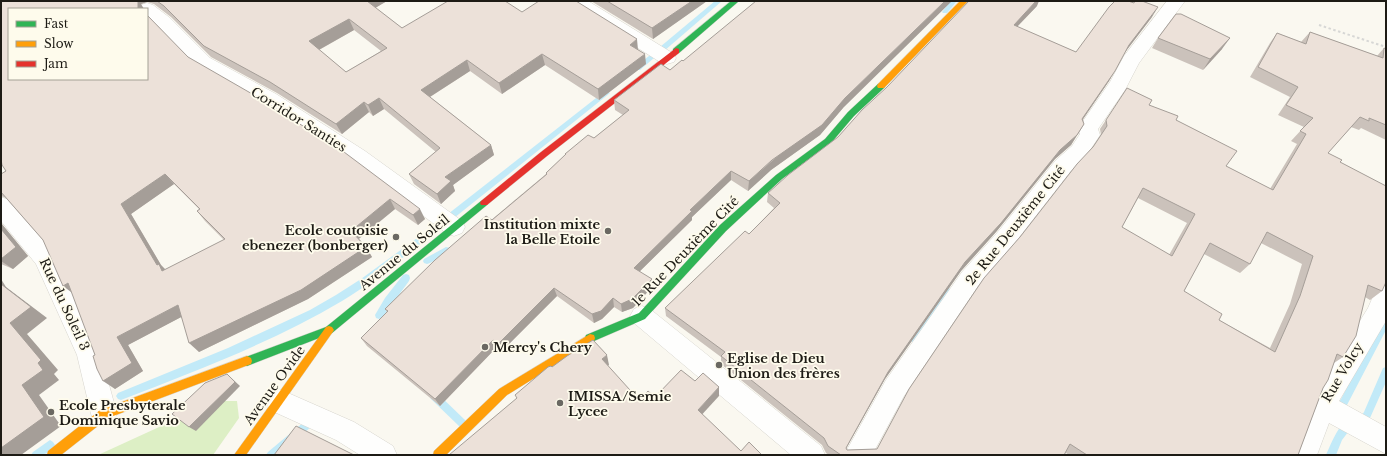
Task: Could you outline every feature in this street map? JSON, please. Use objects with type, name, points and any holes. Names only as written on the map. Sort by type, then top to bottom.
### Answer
[{"type":"main road","name":"Avenue du Soleil","points":[[52,455],[104,414],[329,330],[454,227],[667,58],[735,1]]},
{"type":"main road","name":"1e Rue Deuxième Cité","points":[[438,455],[503,392],[593,336],[642,316],[723,228],[779,177],[828,141],[851,114],[936,31],[953,11],[964,1]]},
{"type":"main road","name":"Avenue Ovide","points":[[239,455],[329,330]]},
{"type":"street","name":"Corridor Santies","points":[[138,1],[146,8]]},
{"type":"street","points":[[576,1],[667,58]]},
{"type":"street","name":"2e Rue Deuxième Cité","points":[[857,455],[895,388],[970,279],[1010,233],[1063,166],[1079,152],[1090,135],[1088,129],[1101,108],[1118,86],[1131,60],[1176,1]]},
{"type":"street","name":"Corridor Santies","points":[[148,10],[164,22],[203,62],[269,99],[358,156],[454,227]]},
{"type":"street","name":"Rue du Soleil 3","points":[[1,206],[45,258],[89,355],[104,414]]},
{"type":"street","name":"Rue Volcy","points":[[1304,455],[1322,405],[1378,312],[1386,292]]},
{"type":"street","points":[[642,316],[812,455]]},
{"type":"street","points":[[279,401],[345,431],[384,455]]},
{"type":"street","points":[[1322,405],[1386,442]]},
{"type":"path","points":[[1319,25],[1386,47]]},
{"type":"green space","points":[[216,401],[237,401],[239,418],[213,455],[98,455]]},
{"type":"building","points":[[1,1],[138,1],[138,8],[8,8],[8,80],[148,80],[148,16],[188,57],[254,95],[344,152],[420,209],[413,215],[390,199],[351,231],[366,247],[301,290],[189,343],[178,305],[117,337],[132,363],[103,381],[97,369],[93,356],[95,355],[68,283],[63,286],[43,240],[1,192],[1,174],[6,171],[2,165]],"holes":[[[165,174],[200,209],[197,211],[225,239],[162,271],[121,204]]]},
{"type":"building","points":[[157,1],[367,1],[402,28],[448,1],[505,1],[522,12],[539,1],[576,1],[637,39],[630,45],[645,54],[598,89],[542,54],[499,83],[467,60],[421,90],[491,145],[445,177],[451,181],[437,194],[409,174],[440,148],[379,98],[368,105],[364,102],[336,124],[270,82],[204,46],[164,6]],"holes":[[[349,19],[387,48],[346,72],[309,41]]]},
{"type":"building","points":[[607,1],[692,1],[652,28]]},
{"type":"building","points":[[756,1],[945,1],[845,98],[822,125],[772,160],[749,181],[731,171],[690,210],[692,211],[634,268],[652,279],[632,299],[621,304],[613,298],[601,311],[592,314],[554,288],[498,344],[493,340],[435,399],[361,338],[388,311],[385,309],[435,260],[486,216],[492,220],[547,174],[546,173],[565,154],[588,135],[594,138],[629,110],[614,100],[661,64],[670,70],[682,60],[683,61]]},
{"type":"building","points":[[969,1],[1036,1],[1014,25],[1076,52],[1115,1],[1128,1],[1134,3],[1135,1],[1142,1],[1158,7],[1129,45],[1115,71],[1082,119],[1084,124],[1077,135],[1060,150],[1001,223],[965,262],[888,372],[846,448],[847,450],[877,449],[909,389],[984,278],[1020,237],[1077,164],[1093,147],[1107,126],[1106,120],[1127,88],[1152,100],[1149,105],[1178,116],[1176,120],[1237,151],[1226,166],[1273,190],[1306,134],[1300,131],[1313,118],[1286,105],[1298,87],[1258,67],[1277,33],[1306,44],[1310,32],[1383,58],[1384,48],[1386,49],[1386,125],[1369,118],[1369,121],[1360,117],[1328,153],[1342,160],[1340,162],[1386,186],[1386,282],[1382,291],[1368,285],[1356,336],[1343,357],[1337,354],[1298,455],[1087,455],[1070,444],[1064,455],[841,455],[828,446],[824,438],[721,356],[725,352],[665,308],[745,231],[749,234],[780,203],[768,193],[788,175],[838,137],[862,110],[887,87]],"holes":[[[1143,188],[1195,214],[1172,256],[1122,227]],[[1267,232],[1313,256],[1300,296],[1275,352],[1219,320],[1222,314],[1184,291],[1210,243],[1250,264]]]},
{"type":"building","points":[[1176,14],[1181,14],[1230,38],[1210,59],[1158,38]]},
{"type":"building","points":[[1,229],[16,247],[1,259]]},
{"type":"building","points":[[1,284],[31,307],[10,323],[41,360],[38,363],[43,370],[22,385],[44,417],[1,448]]},
{"type":"building","points":[[593,340],[607,355],[602,359],[639,400],[648,391],[655,397],[681,370],[695,381],[703,373],[719,387],[698,410],[741,451],[749,442],[762,455],[449,455],[517,398],[515,395],[548,367],[552,367]]},
{"type":"building","points":[[227,374],[235,382],[189,427],[172,414],[205,383]]},
{"type":"building","points":[[296,426],[354,455],[274,455]]},
{"type":"waterway","points":[[662,49],[719,1]]},
{"type":"waterway","points":[[945,12],[954,1]]},
{"type":"waterway","points":[[638,68],[651,58]]},
{"type":"waterway","points":[[451,216],[607,93]]},
{"type":"waterway","points":[[121,396],[232,351],[313,312],[339,298],[364,281],[439,225]]},
{"type":"waterway","points":[[427,261],[446,250],[453,253],[455,252]]},
{"type":"waterway","points":[[379,315],[406,278]]},
{"type":"waterway","points":[[913,338],[946,290]]},
{"type":"waterway","points":[[1344,402],[1386,321]]},
{"type":"waterway","points":[[1367,415],[1386,371]]},
{"type":"waterway","points":[[434,396],[462,423]]},
{"type":"waterway","points":[[1331,455],[1339,437],[1350,423]]},
{"type":"waterway","points":[[271,455],[308,424]]},
{"type":"waterway","points":[[36,455],[50,445]]},
{"type":"traffic: fast","points":[[676,51],[735,1]]},
{"type":"traffic: fast","points":[[590,338],[642,316],[723,228],[779,177],[828,141],[851,114],[881,86]]},
{"type":"traffic: fast","points":[[247,361],[329,330],[484,203]]},
{"type":"traffic: slow","points":[[881,86],[964,1]]},
{"type":"traffic: slow","points":[[239,455],[329,330]]},
{"type":"traffic: slow","points":[[438,455],[503,392],[590,338]]},
{"type":"traffic: slow","points":[[52,455],[104,414],[247,361]]},
{"type":"traffic: jam","points":[[484,203],[676,51]]},
{"type":"place","name":"Institution mixte la Belle Etoile","points":[[608,231]]},
{"type":"place","name":"Ecole coutoisie ebenezer (bonberger)","points":[[396,237]]},
{"type":"place","name":"Mercy's Chery","points":[[485,347]]},
{"type":"place","name":"Eglise de Dieu Union des frères","points":[[719,365]]},
{"type":"place","name":"IMISSA/Semie Lycee","points":[[560,403]]},
{"type":"place","name":"Ecole Presbyterale Dominique Savio","points":[[51,412]]}]
